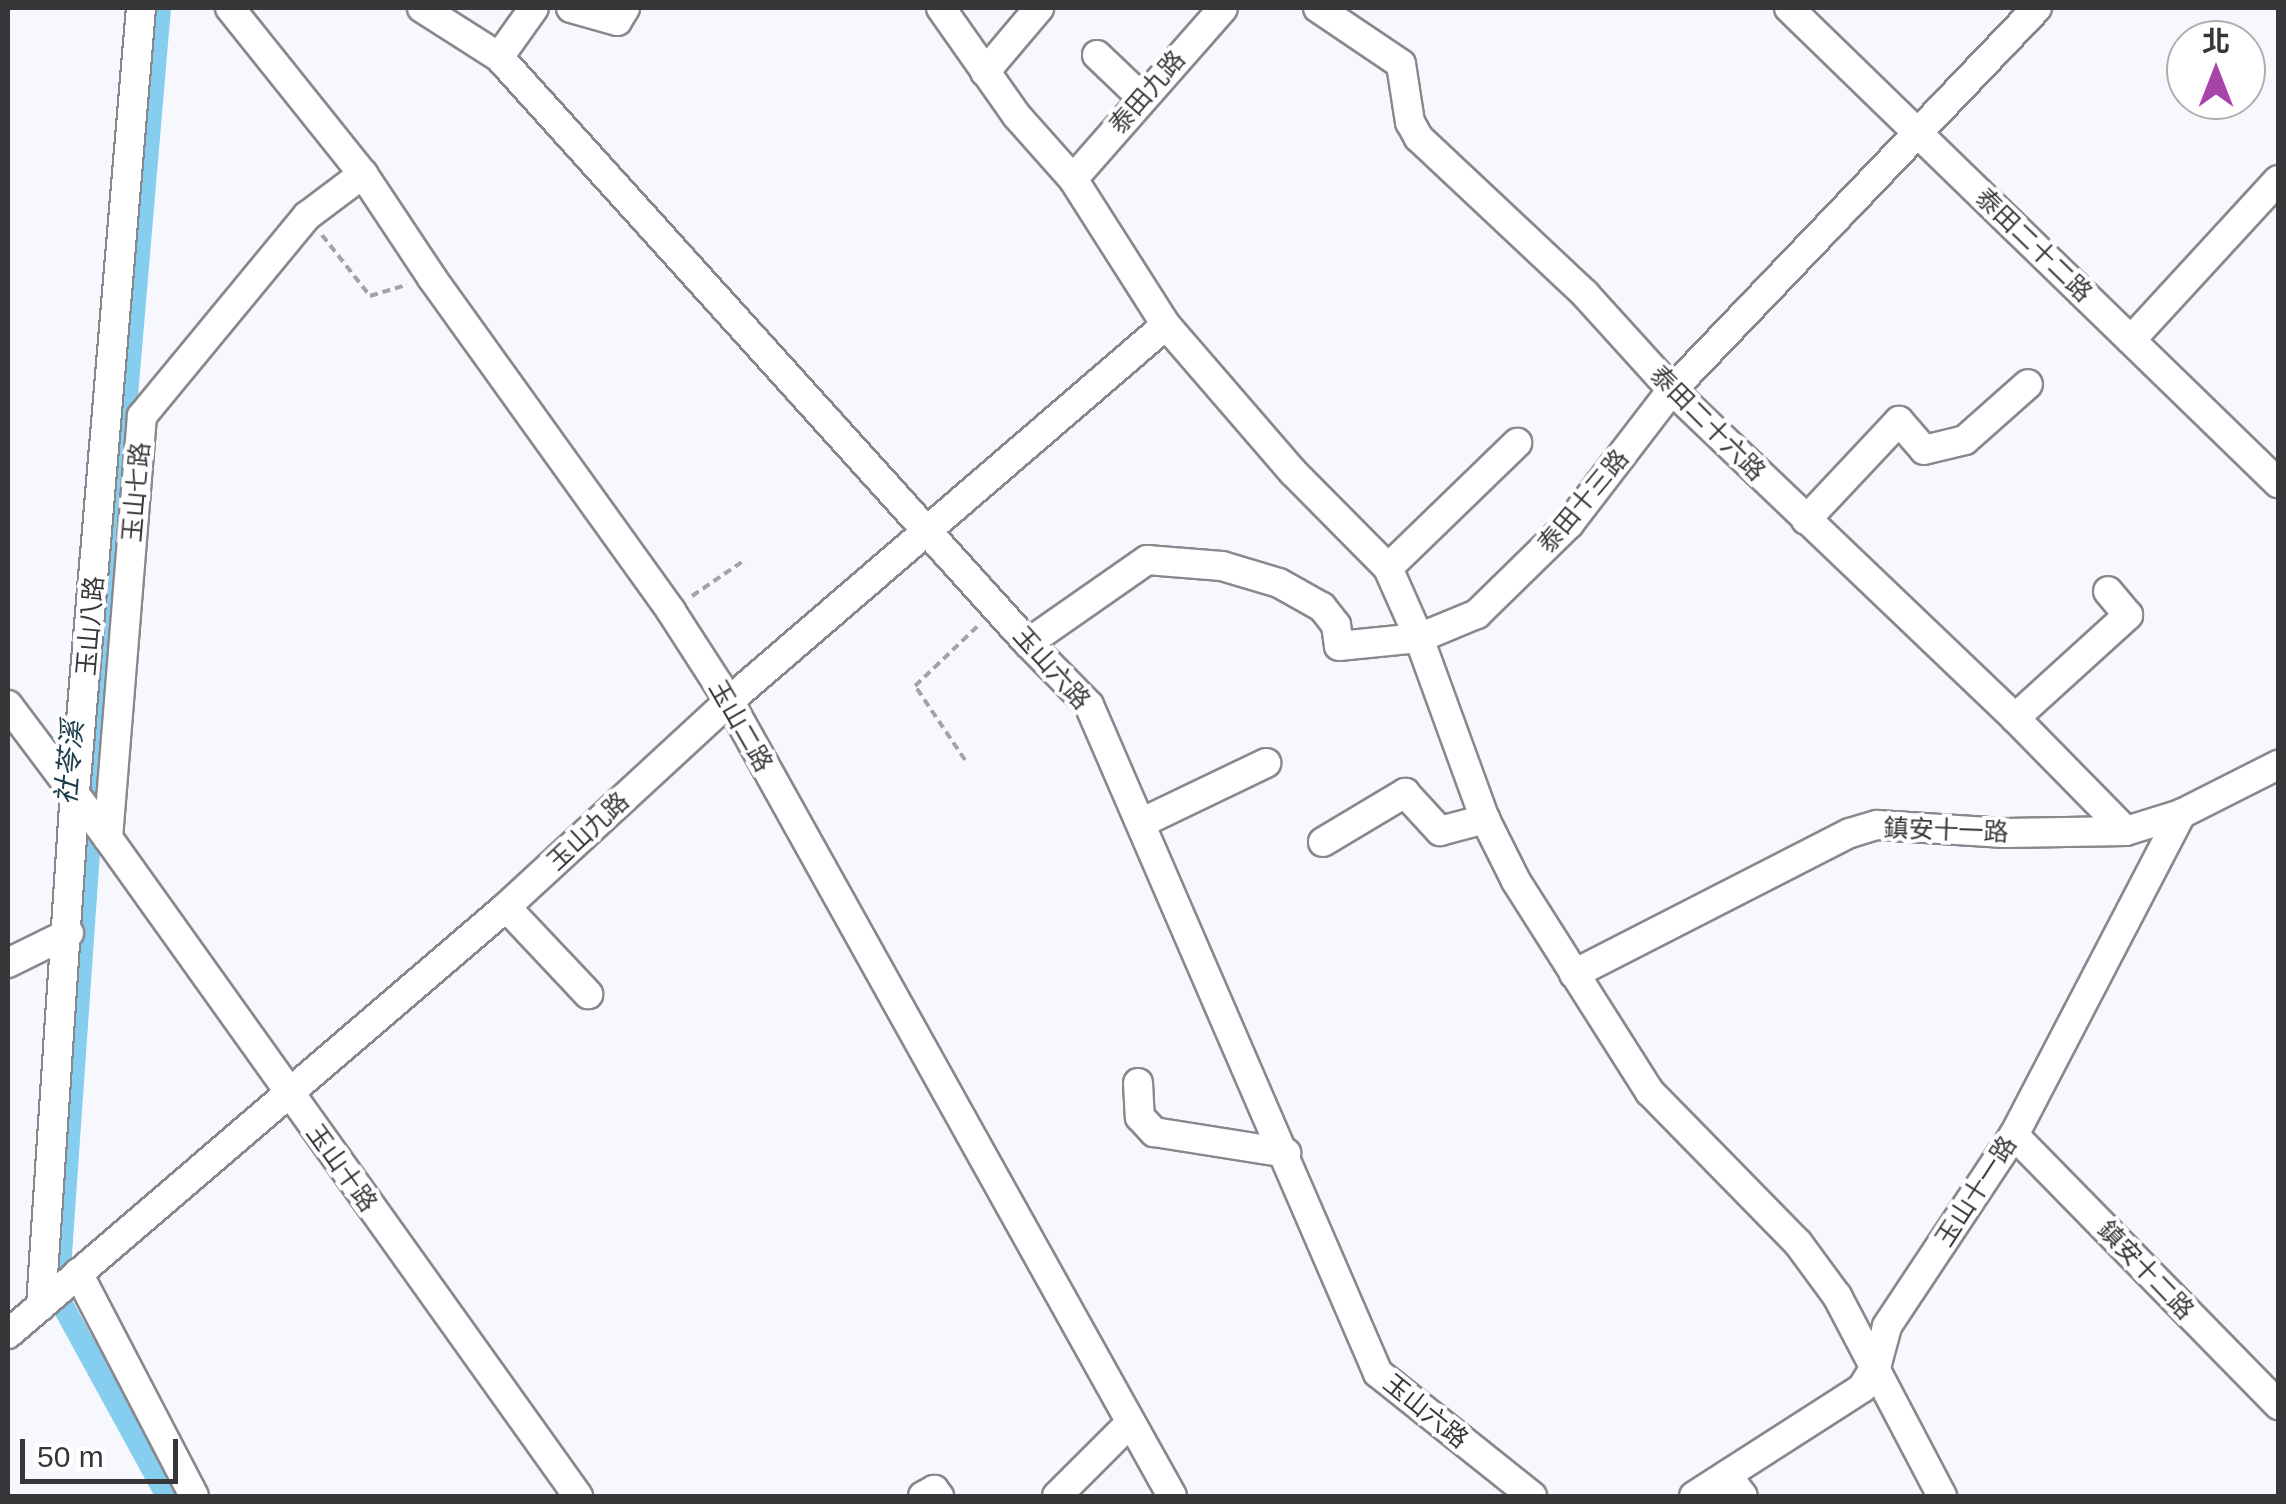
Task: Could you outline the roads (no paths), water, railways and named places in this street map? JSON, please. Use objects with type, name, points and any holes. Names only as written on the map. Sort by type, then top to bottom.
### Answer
[{"type":"street","name":"玉山八路","points":[[47,1300],[75,792],[141,8]]},
{"type":"street","name":"玉山二路","points":[[230,8],[363,174],[432,278],[671,611],[729,702],[1172,1496]]},
{"type":"street","name":"玉山六路","points":[[422,8],[499,56],[1028,643],[1090,705],[1378,1373],[1532,1496]]},
{"type":"street","points":[[499,56],[534,8]]},
{"type":"street","points":[[571,8],[617,21],[625,8]]},
{"type":"street","points":[[941,8],[985,72],[1073,179],[1166,325],[1293,472],[1388,568],[1420,638],[1485,819],[1574,974],[1650,1092],[1798,1243],[1837,1296],[1877,1364],[1942,1496]]},
{"type":"street","points":[[985,72],[1039,8]]},
{"type":"street","name":"泰田九路","points":[[1073,179],[1223,8]]},
{"type":"street","name":"泰田二十六路","points":[[1318,8],[1401,64],[1410,122],[1420,138],[1585,294],[1672,390],[2016,718],[2126,831]]},
{"type":"street","name":"泰田二十二路","points":[[1789,8],[2278,483]]},
{"type":"street","name":"泰田十三路","points":[[1028,643],[1147,560],[1222,566],[1279,582],[1322,607],[1336,625],[1339,646],[1420,638],[1477,614],[1569,524],[1672,390],[2037,8]]},
{"type":"street","points":[[1097,55],[1142,96]]},
{"type":"street","name":"玉山七路","points":[[108,838],[142,416],[307,216],[363,174]]},
{"type":"street","points":[[2131,340],[2278,180]]},
{"type":"street","name":"玉山九路","points":[[8,1334],[506,907],[729,702],[1166,325]]},
{"type":"street","points":[[1806,520],[1898,421],[1924,450],[1965,440],[2028,384]]},
{"type":"street","points":[[1388,568],[1518,443]]},
{"type":"street","points":[[2016,718],[2128,615],[2108,591]]},
{"type":"street","points":[[8,705],[75,792]]},
{"type":"street","points":[[1142,822],[1266,763]]},
{"type":"street","name":"鎮安十一路","points":[[1574,974],[1850,833],[1877,824],[2005,833],[2126,831],[2181,814],[2278,765]]},
{"type":"street","name":"玉山十路","points":[[75,792],[578,1496]]},
{"type":"street","points":[[1323,842],[1404,793],[1440,830],[1485,819]]},
{"type":"street","name":"玉山十一路","points":[[1694,1496],[1735,1486],[1862,1388],[1877,1364],[1886,1326],[2014,1135],[2181,814]]},
{"type":"street","points":[[506,907],[588,994]]},
{"type":"street","points":[[8,963],[68,933]]},
{"type":"street","points":[[1138,1083],[1140,1117],[1154,1132],[1286,1153]]},
{"type":"street","name":"鎮安十二路","points":[[2014,1135],[2278,1405]]},
{"type":"street","points":[[78,1274],[194,1496]]},
{"type":"street","points":[[1057,1496],[1129,1424]]},
{"type":"street","points":[[923,1496],[934,1490],[939,1496]]},
{"type":"waterway","name":"社苓溪","points":[[160,8],[93,795],[58,1297],[167,1496]]}]
